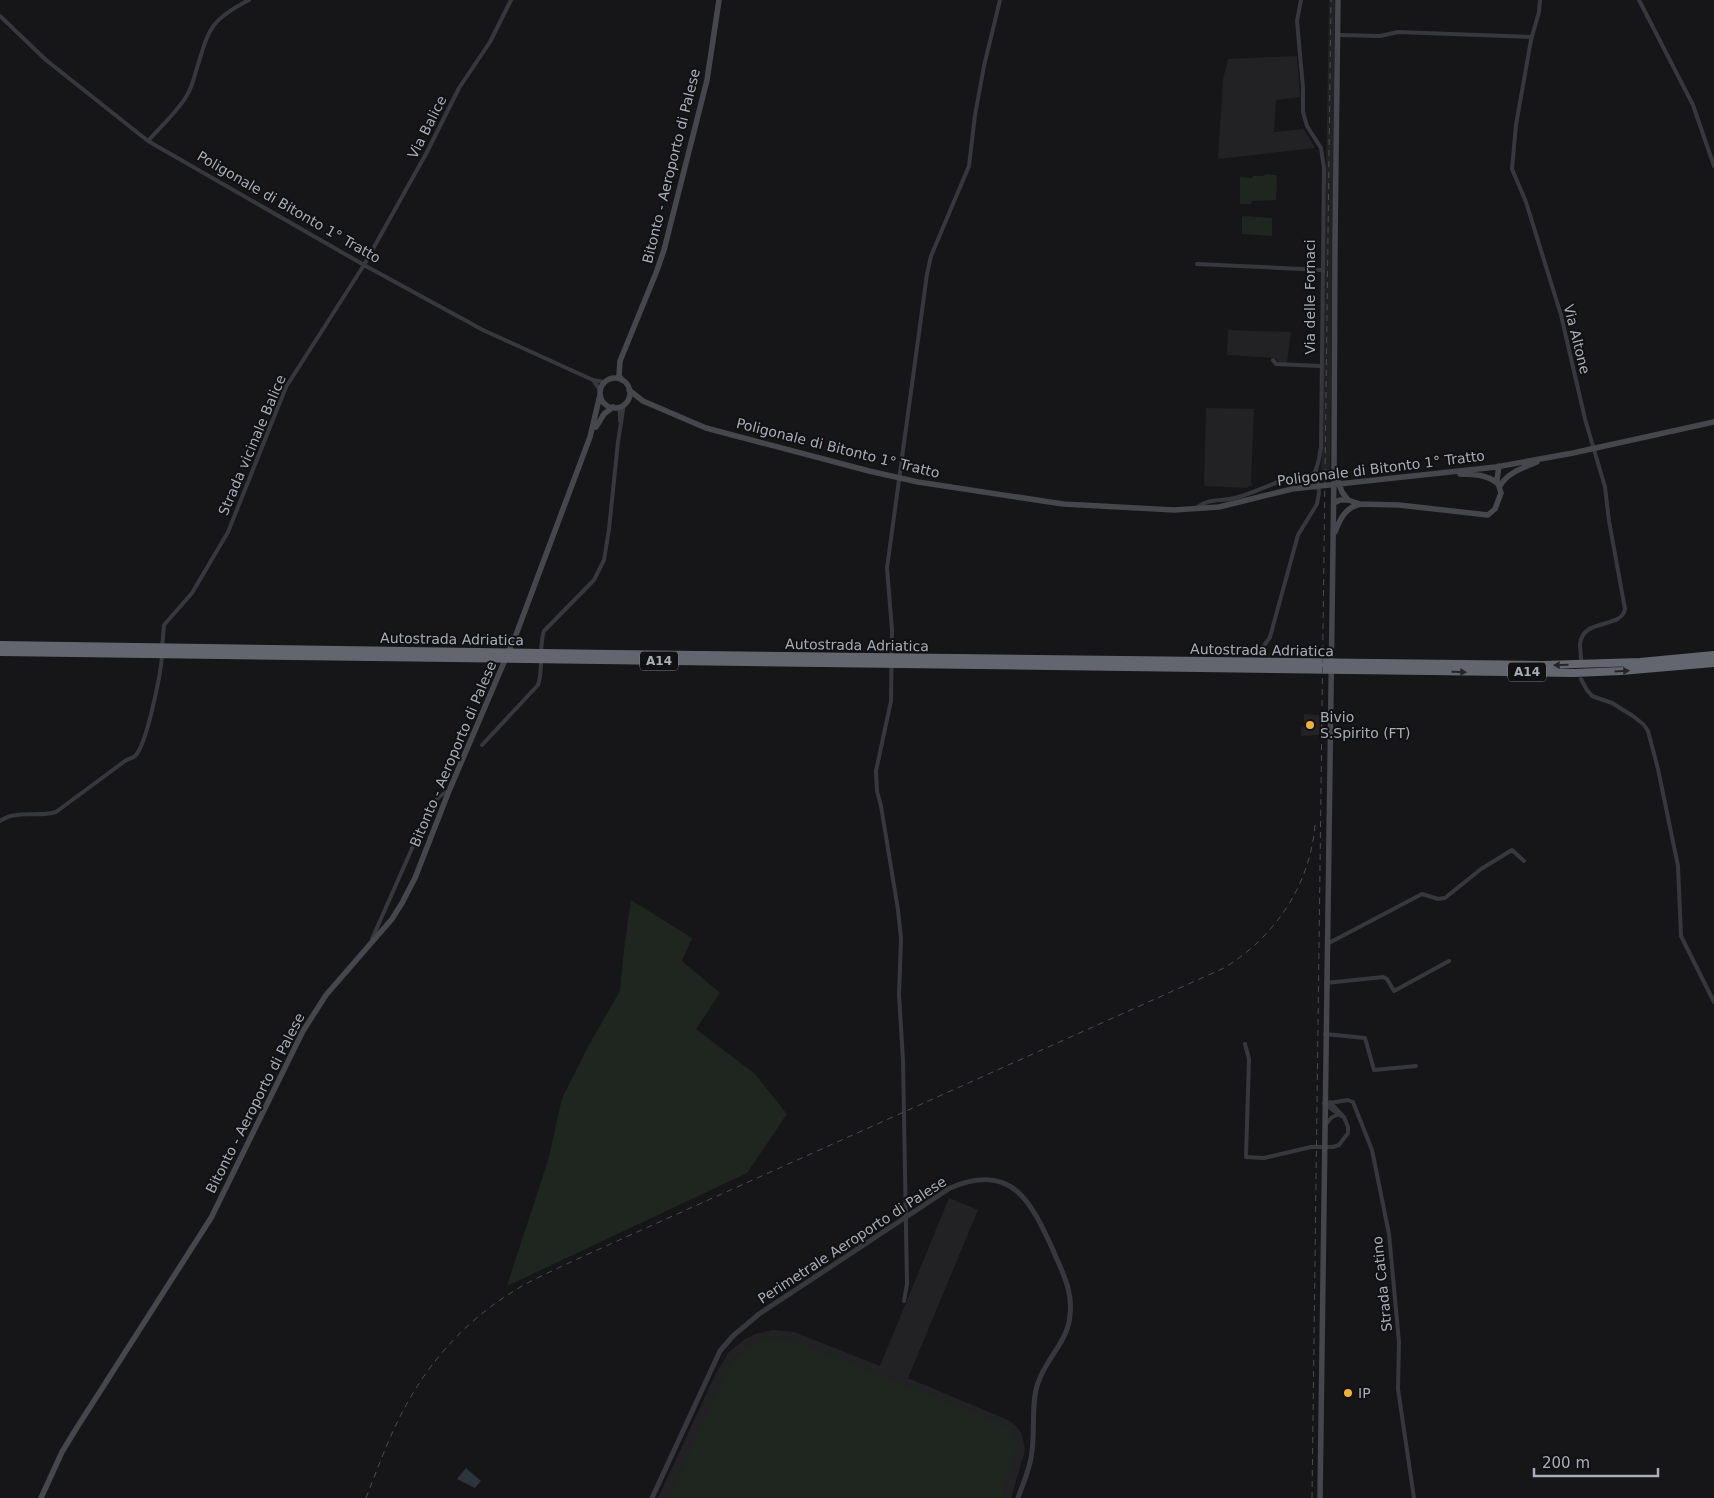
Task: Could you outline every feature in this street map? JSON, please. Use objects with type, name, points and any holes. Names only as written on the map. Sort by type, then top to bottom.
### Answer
[{"type":"highway","name":"Autostrada Adriatica","points":[[0,645],[1316,666]]},
{"type":"highway","name":"Autostrada Adriatica","points":[[0,652],[1316,666],[1593,664],[1714,655]]},
{"type":"highway","name":"Autostrada Adriatica","points":[[1341,666],[1574,673],[1714,663]]},
{"type":"main road","name":"Bitonto - Aeroporto di Palese","points":[[606,381],[620,361],[664,250],[707,80],[719,0]]},
{"type":"main road","points":[[1320,1498],[1324,1126],[1327,1103],[1325,1034],[1334,503],[1334,239],[1338,0]]},
{"type":"main road","points":[[620,361],[619,376],[629,390],[643,401]]},
{"type":"main road","points":[[590,438],[600,393],[606,381],[615,378],[622,380]]},
{"type":"main road","points":[[626,402],[629,390]]},
{"type":"main road","points":[[600,393],[604,403],[615,407]]},
{"type":"main road","points":[[590,438],[604,414],[626,402],[643,401]]},
{"type":"main road","name":"Poligonale di Bitonto 1° Tratto","points":[[643,401],[706,428],[899,478],[948,488],[1063,504],[1174,510],[1219,507],[1275,492],[1316,486],[1499,466],[1594,449],[1714,422]]},
{"type":"main road","name":"Bitonto - Aeroporto di Palese","points":[[41,1498],[62,1452],[211,1218],[303,1031],[326,995],[392,919],[411,887],[449,791],[517,632],[590,438]]},
{"type":"main road","points":[[1500,486],[1504,479],[1517,470],[1547,458]]},
{"type":"main road","points":[[1334,503],[1340,500],[1348,500],[1360,504],[1399,505],[1488,515],[1495,509],[1501,493],[1502,474],[1499,466]]},
{"type":"main road","points":[[1334,472],[1342,492],[1348,500]]},
{"type":"main road","points":[[1444,473],[1481,475],[1494,480],[1500,486]]},
{"type":"main road","points":[[1334,503],[1340,506],[1352,507]]},
{"type":"main road","points":[[1333,539],[1339,522],[1347,510],[1360,504]]},
{"type":"street","points":[[148,141],[187,96],[203,47],[212,28],[226,12],[249,0]]},
{"type":"street","name":"Via Balice","points":[[364,265],[427,152],[459,88],[490,42],[511,0]]},
{"type":"street","points":[[904,1301],[907,1284],[903,1060],[899,995],[901,938],[881,806],[876,791],[878,758],[891,701],[892,630],[887,568],[930,256],[969,166],[975,115],[984,66],[1000,0]]},
{"type":"street","name":"Via delle Fornaci","points":[[1260,654],[1262,647],[1270,637],[1298,535],[1317,504],[1319,493],[1316,468],[1321,448],[1323,158],[1321,148],[1307,126],[1303,112],[1303,88],[1297,21],[1301,0]]},
{"type":"street","name":"Via Altone","points":[[1540,0],[1516,126],[1512,169],[1526,202],[1561,315],[1585,419],[1605,487],[1609,521],[1625,609],[1624,615],[1620,618],[1589,629],[1585,633],[1580,644],[1581,660]]},
{"type":"street","points":[[1639,0],[1693,105],[1714,166]]},
{"type":"street","name":"Poligonale di Bitonto 1° Tratto","points":[[0,16],[46,60],[148,141],[364,265],[483,330],[593,380],[606,381]]},
{"type":"street","points":[[1338,35],[1380,36],[1398,32],[1532,37]]},
{"type":"street","points":[[1197,264],[1322,270]]},
{"type":"street","name":"Strada vicinale Balice","points":[[0,821],[18,813],[56,812],[124,760],[135,756],[142,746],[158,689],[162,666],[162,635],[164,626],[192,593],[228,532],[286,387],[364,265]]},
{"type":"street","points":[[1273,360],[1276,364],[1321,366]]},
{"type":"street","points":[[593,380],[600,393]]},
{"type":"street","points":[[482,745],[538,685],[541,676],[542,638],[549,625],[594,580],[604,560],[621,423],[626,402]]},
{"type":"street","points":[[615,407],[620,412],[621,423]]},
{"type":"street","points":[[1196,510],[1201,504],[1209,501],[1238,497],[1280,482],[1310,475],[1316,468]]},
{"type":"street","points":[[1581,678],[1592,696],[1612,703],[1634,716],[1648,730],[1678,866],[1681,936],[1714,1002]]},
{"type":"street","points":[[371,941],[434,800],[449,791]]},
{"type":"street","points":[[1327,944],[1422,894],[1438,899],[1444,898],[1481,870],[1512,850],[1524,861]]},
{"type":"street","points":[[1326,983],[1383,977],[1387,979],[1394,990],[1449,961]]},
{"type":"street","points":[[1325,1034],[1365,1038],[1374,1070],[1416,1066]]},
{"type":"street","points":[[1245,1044],[1248,1059],[1246,1157],[1264,1158],[1311,1147],[1333,1148],[1339,1145],[1348,1132],[1348,1127],[1344,1117],[1327,1103]]},
{"type":"street","name":"Strada Catino","points":[[1340,1101],[1348,1100],[1353,1102],[1372,1150],[1389,1234],[1399,1342],[1398,1389],[1414,1498]]},
{"type":"street","points":[[1324,1126],[1338,1113],[1340,1101],[1327,1103]]},
{"type":"street","name":"Perimetrale Aeroporto di Palese","points":[[652,1498],[708,1374],[720,1351],[732,1336],[759,1314],[950,1188],[962,1182],[977,1179],[991,1179],[1007,1185],[1027,1200],[1064,1275],[1070,1294],[1069,1324],[1058,1348],[1038,1382],[1032,1453],[1018,1498]]},
{"type":"shaded area","points":[[1329,0],[1335,0],[1330,481],[1321,481]]},
{"type":"shaded area","points":[[1297,56],[1300,97],[1276,100],[1274,132],[1304,129],[1315,148],[1218,159],[1223,79],[1228,59]]},
{"type":"shaded area","points":[[1265,174],[1277,175],[1276,200],[1252,201],[1251,204],[1240,204],[1240,177],[1252,178],[1253,176],[1264,176]]},
{"type":"shaded area","points":[[1242,216],[1272,218],[1272,236],[1242,234]]},
{"type":"shaded area","points":[[1228,330],[1291,332],[1287,363],[1279,362],[1275,358],[1227,355]]},
{"type":"shaded area","points":[[1206,408],[1254,409],[1251,482],[1253,485],[1246,488],[1204,486]]},
{"type":"shaded area","points":[[1304,714],[1320,715],[1319,735],[1301,736],[1301,728],[1304,727]]},
{"type":"shaded area","points":[[631,900],[692,938],[682,961],[720,993],[696,1029],[755,1074],[787,1114],[747,1173],[507,1286],[549,1157],[562,1098],[590,1043],[620,991]]},
{"type":"shaded area","points":[[949,1198],[978,1210],[908,1378],[1008,1420],[1016,1426],[1022,1434],[1025,1451],[1011,1498],[658,1498],[717,1371],[729,1352],[745,1339],[755,1334],[773,1330],[794,1332],[880,1366]]},
{"type":"shaded area","points":[[774,1338],[796,1341],[1006,1426],[1013,1435],[1016,1449],[1001,1498],[668,1498],[726,1371],[746,1349],[759,1342]]},
{"type":"shaded area","points":[[466,1468],[481,1481],[475,1488],[457,1479]]},
{"type":"railway","points":[[1312,1498],[1331,0]]},
{"type":"railway","points":[[366,1498],[397,1424],[420,1382],[459,1335],[506,1296],[547,1273],[586,1255],[1224,968],[1259,941],[1287,907],[1306,868],[1312,847],[1315,825]]},
{"type":"place","name":"Bivio S.Spirito (FT)","points":[[1310,725]]},
{"type":"place","name":"IP","points":[[1348,1393]]}]
